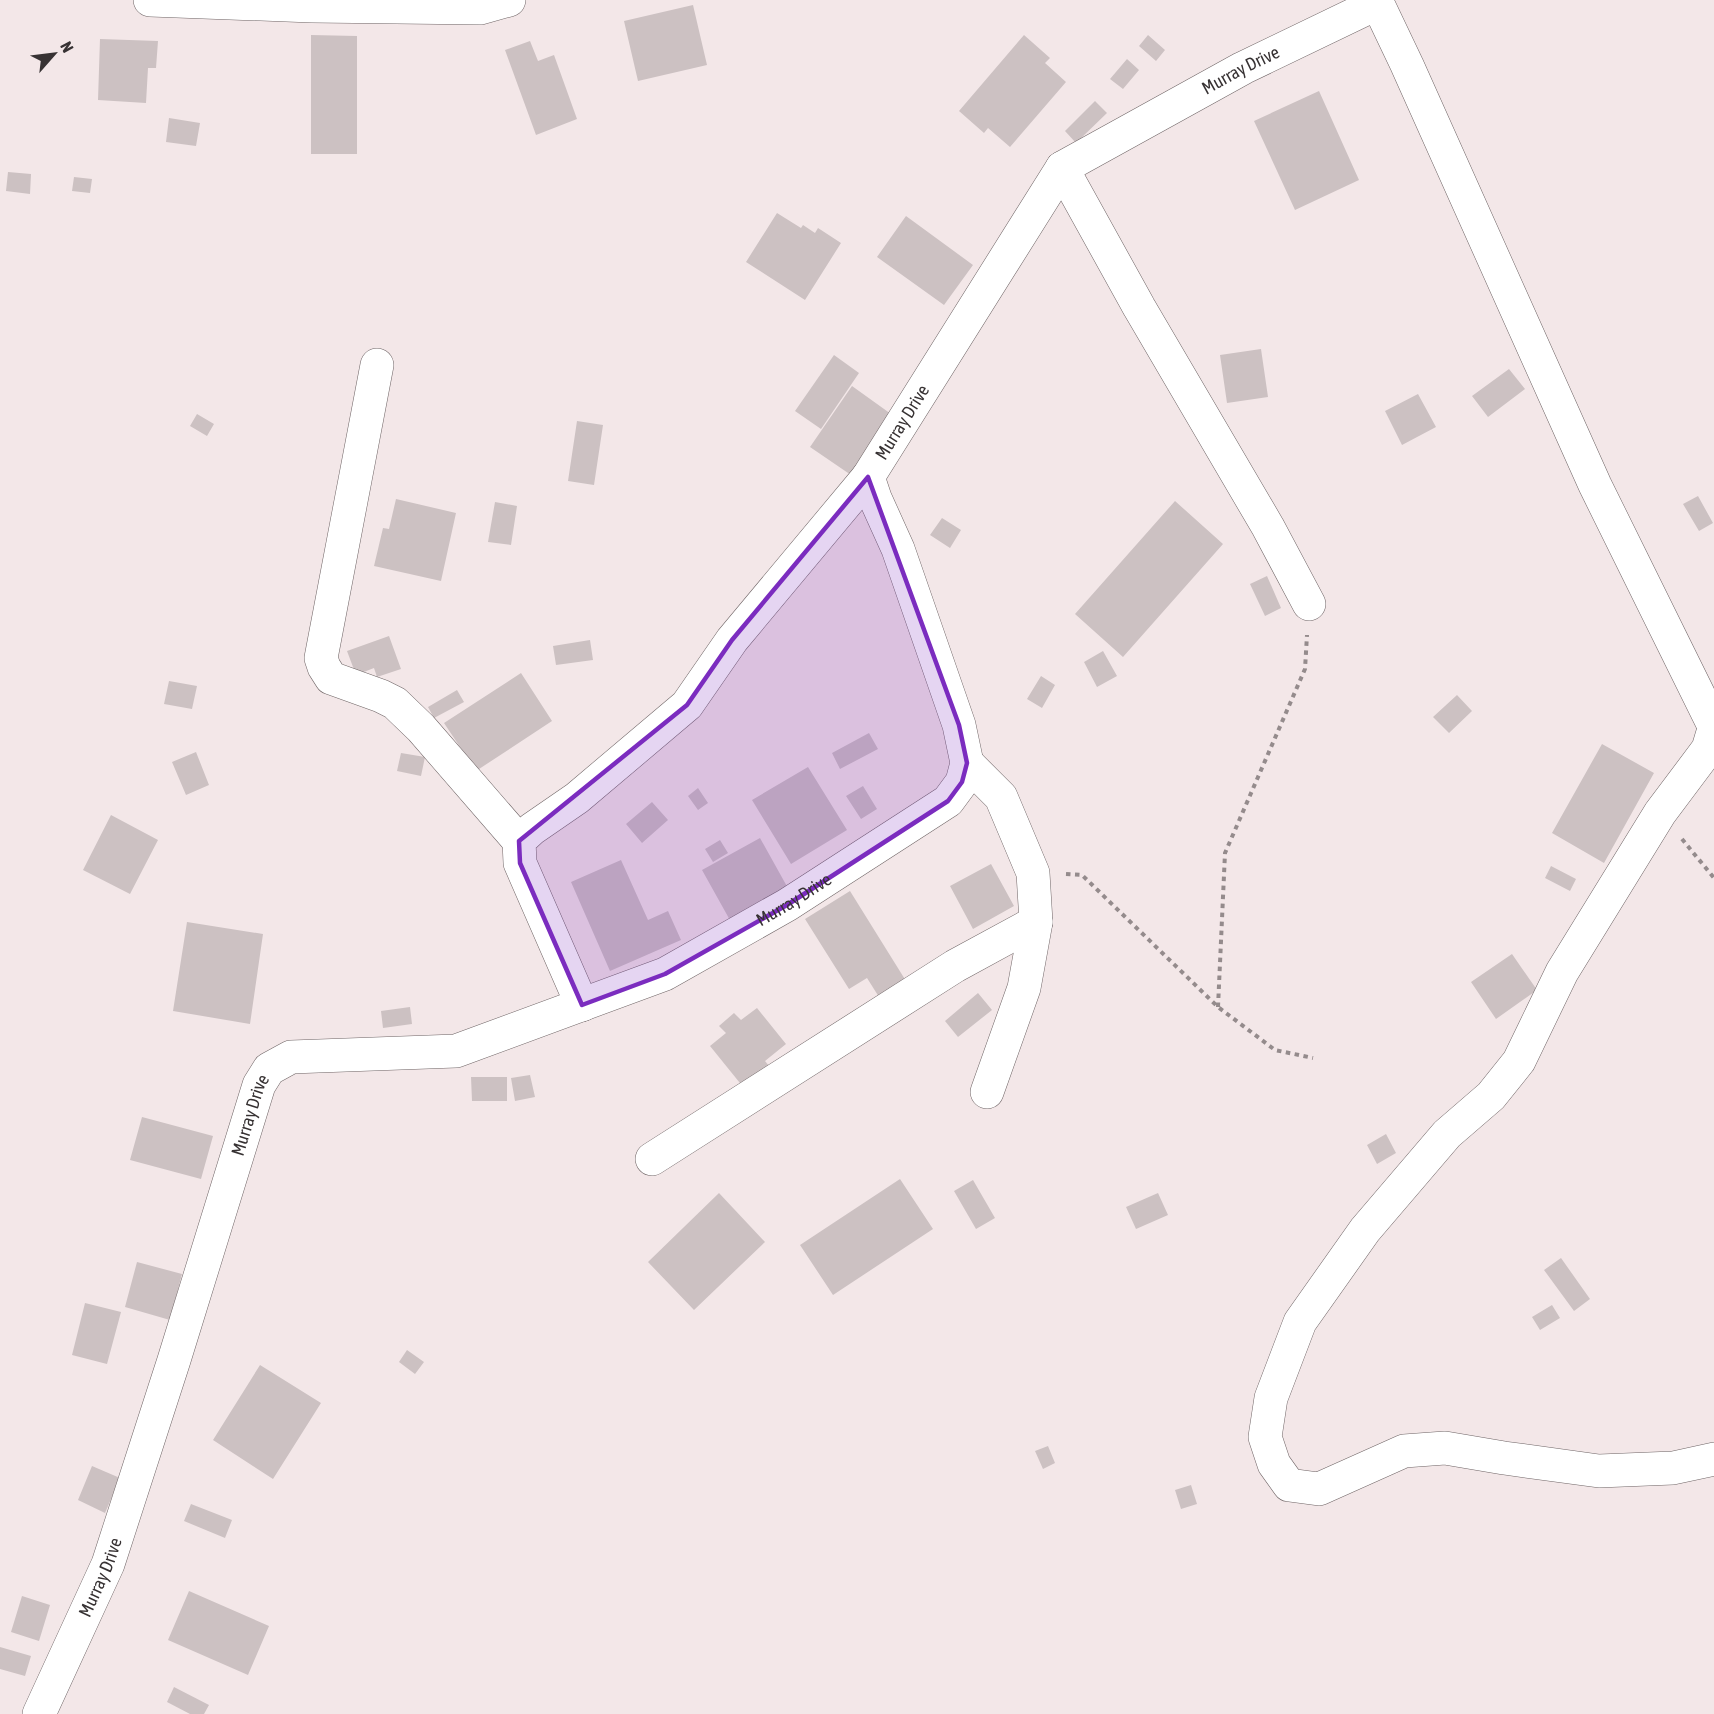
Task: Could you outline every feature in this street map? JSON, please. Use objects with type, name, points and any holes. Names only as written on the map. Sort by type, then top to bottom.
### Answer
[{"type":"street","points":[[150,0],[312,6],[480,8],[509,0]]},
{"type":"street","points":[[1376,2],[1407,65],[1594,485],[1714,728],[1708,749],[1660,813],[1562,972],[1519,1062],[1491,1096],[1447,1134],[1365,1230],[1300,1322],[1271,1398],[1265,1437],[1274,1464],[1289,1485],[1318,1490],[1404,1451],[1445,1448],[1599,1471],[1673,1468],[1714,1459]]},
{"type":"street","name":"Murray Drive","points":[[39,1714],[108,1564],[259,1085],[269,1069],[291,1057],[456,1051],[665,974],[787,905],[948,801],[962,782],[967,763],[959,725],[898,549],[868,477],[1062,168],[1243,68],[1376,2]]},
{"type":"street","points":[[1062,168],[1139,307],[1269,527],[1309,604]]},
{"type":"street","points":[[377,364],[321,658],[331,678],[395,703],[421,728],[519,841],[520,863],[582,1005]]},
{"type":"street","points":[[519,841],[532,829],[577,798],[687,705],[732,640],[868,477]]},
{"type":"street","points":[[967,763],[1001,797],[1033,873],[1036,922],[1024,988],[987,1092]]},
{"type":"street","points":[[652,1159],[955,966],[1036,922]]},
{"type":"path","points":[[1218,1007],[1225,853],[1305,669],[1309,604]]},
{"type":"path","points":[[1660,813],[1714,878]]},
{"type":"path","points":[[1033,873],[1082,874],[1218,1007],[1275,1050],[1313,1058]]},
{"type":"highlighted area","points":[[868,477],[959,725],[967,763],[962,782],[948,801],[787,905],[665,974],[582,1005],[520,863],[519,841],[687,705],[732,640]]},
{"type":"building","points":[[693,5],[707,65],[638,81],[624,21]]},
{"type":"building","points":[[311,35],[357,36],[357,154],[311,154]]},
{"type":"building","points":[[1024,35],[1050,58],[1045,63],[1066,82],[1010,147],[988,128],[984,133],[959,111]]},
{"type":"building","points":[[1148,35],[1165,50],[1156,61],[1139,46]]},
{"type":"building","points":[[100,39],[158,41],[156,68],[148,68],[146,103],[98,100]]},
{"type":"building","points":[[530,41],[538,61],[554,55],[577,119],[536,135],[505,50]]},
{"type":"building","points":[[1127,59],[1139,70],[1123,89],[1110,79]]},
{"type":"building","points":[[1319,91],[1359,180],[1295,210],[1254,121]]},
{"type":"building","points":[[1095,101],[1107,113],[1076,143],[1065,131]]},
{"type":"building","points":[[169,118],[200,123],[196,146],[166,142]]},
{"type":"building","points":[[8,172],[31,174],[30,194],[6,191]]},
{"type":"building","points":[[74,177],[92,179],[90,193],[72,191]]},
{"type":"building","points":[[777,213],[801,228],[803,225],[815,233],[818,228],[841,243],[805,300],[746,262]]},
{"type":"building","points":[[906,216],[973,265],[944,305],[877,257]]},
{"type":"building","points":[[1261,349],[1268,397],[1227,403],[1220,355]]},
{"type":"building","points":[[834,355],[859,373],[821,429],[795,411]]},
{"type":"building","points":[[1509,369],[1525,389],[1488,417],[1472,396]]},
{"type":"building","points":[[852,386],[891,414],[851,475],[810,447]]},
{"type":"building","points":[[1418,394],[1436,427],[1402,445],[1385,411]]},
{"type":"building","points":[[197,414],[214,424],[207,436],[190,426]]},
{"type":"building","points":[[577,421],[603,425],[594,485],[568,481]]},
{"type":"building","points":[[1698,496],[1713,523],[1699,531],[1683,504]]},
{"type":"building","points":[[396,499],[456,513],[441,581],[374,566],[383,528],[389,529]]},
{"type":"building","points":[[1175,501],[1223,544],[1123,657],[1075,614]]},
{"type":"building","points":[[495,502],[517,506],[511,545],[488,542]]},
{"type":"building","points":[[942,518],[961,530],[950,548],[930,535]]},
{"type":"building","points":[[1267,576],[1281,608],[1265,616],[1250,584]]},
{"type":"building","points":[[389,636],[401,669],[377,677],[374,668],[356,675],[347,651]]},
{"type":"building","points":[[590,640],[593,660],[556,665],[553,646]]},
{"type":"building","points":[[1103,651],[1117,676],[1097,687],[1084,662]]},
{"type":"building","points":[[521,673],[552,721],[476,771],[444,723]]},
{"type":"building","points":[[1041,676],[1055,685],[1042,708],[1027,699]]},
{"type":"building","points":[[169,681],[197,686],[192,709],[164,704]]},
{"type":"building","points":[[457,690],[464,702],[434,718],[428,707]]},
{"type":"building","points":[[1457,695],[1472,711],[1449,733],[1433,717]]},
{"type":"building","points":[[869,733],[878,749],[840,769],[832,753]]},
{"type":"building","points":[[1602,744],[1654,773],[1604,863],[1552,833]]},
{"type":"building","points":[[196,752],[209,785],[186,795],[172,762]]},
{"type":"building","points":[[401,753],[425,757],[421,776],[397,771]]},
{"type":"building","points":[[808,767],[847,830],[791,864],[752,800]]},
{"type":"building","points":[[863,786],[877,809],[861,819],[846,796]]},
{"type":"building","points":[[698,788],[708,803],[698,810],[688,796]]},
{"type":"building","points":[[652,802],[668,820],[642,843],[626,824]]},
{"type":"building","points":[[111,815],[158,840],[130,894],[83,870]]},
{"type":"building","points":[[760,838],[789,890],[731,922],[702,870]]},
{"type":"building","points":[[720,840],[728,853],[713,862],[705,849]]},
{"type":"building","points":[[621,860],[648,920],[668,911],[681,940],[610,971],[571,882]]},
{"type":"building","points":[[991,864],[1014,906],[973,929],[950,886]]},
{"type":"building","points":[[1551,866],[1576,879],[1570,891],[1545,878]]},
{"type":"building","points":[[850,891],[906,981],[879,997],[867,978],[849,989],[805,919]]},
{"type":"building","points":[[187,922],[263,934],[250,1024],[173,1011]]},
{"type":"building","points":[[1512,954],[1537,990],[1496,1019],[1471,982]]},
{"type":"building","points":[[978,993],[992,1010],[958,1037],[945,1021]]},
{"type":"building","points":[[410,1007],[412,1024],[383,1028],[381,1011]]},
{"type":"building","points":[[757,1008],[786,1044],[765,1061],[774,1072],[748,1093],[710,1046],[726,1033],[719,1026],[734,1013],[741,1020]]},
{"type":"building","points":[[530,1075],[535,1097],[515,1101],[511,1078]]},
{"type":"building","points":[[471,1077],[507,1077],[507,1101],[472,1101]]},
{"type":"building","points":[[142,1117],[213,1136],[201,1179],[130,1160]]},
{"type":"building","points":[[1386,1134],[1396,1153],[1377,1164],[1367,1145]]},
{"type":"building","points":[[900,1179],[933,1229],[833,1295],[800,1245]]},
{"type":"building","points":[[973,1180],[995,1218],[976,1229],[954,1191]]},
{"type":"building","points":[[719,1193],[765,1242],[694,1310],[648,1262]]},
{"type":"building","points":[[1158,1193],[1168,1215],[1136,1229],[1126,1207]]},
{"type":"building","points":[[1561,1258],[1590,1299],[1574,1311],[1544,1270]]},
{"type":"building","points":[[137,1262],[182,1274],[170,1320],[125,1307]]},
{"type":"building","points":[[85,1303],[121,1312],[107,1364],[72,1355]]},
{"type":"building","points":[[1552,1305],[1560,1318],[1540,1330],[1532,1317]]},
{"type":"building","points":[[407,1350],[424,1362],[415,1374],[399,1362]]},
{"type":"building","points":[[260,1365],[321,1403],[273,1479],[213,1440]]},
{"type":"building","points":[[1048,1446],[1055,1463],[1043,1469],[1035,1451]]},
{"type":"building","points":[[92,1466],[120,1478],[105,1513],[78,1500]]},
{"type":"building","points":[[1191,1485],[1197,1504],[1181,1509],[1175,1490]]},
{"type":"building","points":[[191,1504],[232,1520],[225,1538],[184,1521]]},
{"type":"building","points":[[189,1591],[269,1626],[248,1675],[168,1640]]},
{"type":"building","points":[[22,1596],[50,1605],[39,1641],[11,1632]]},
{"type":"building","points":[[0,1647],[31,1656],[25,1676],[0,1669]]},
{"type":"building","points":[[174,1687],[209,1705],[204,1714],[190,1714],[167,1702]]}]
